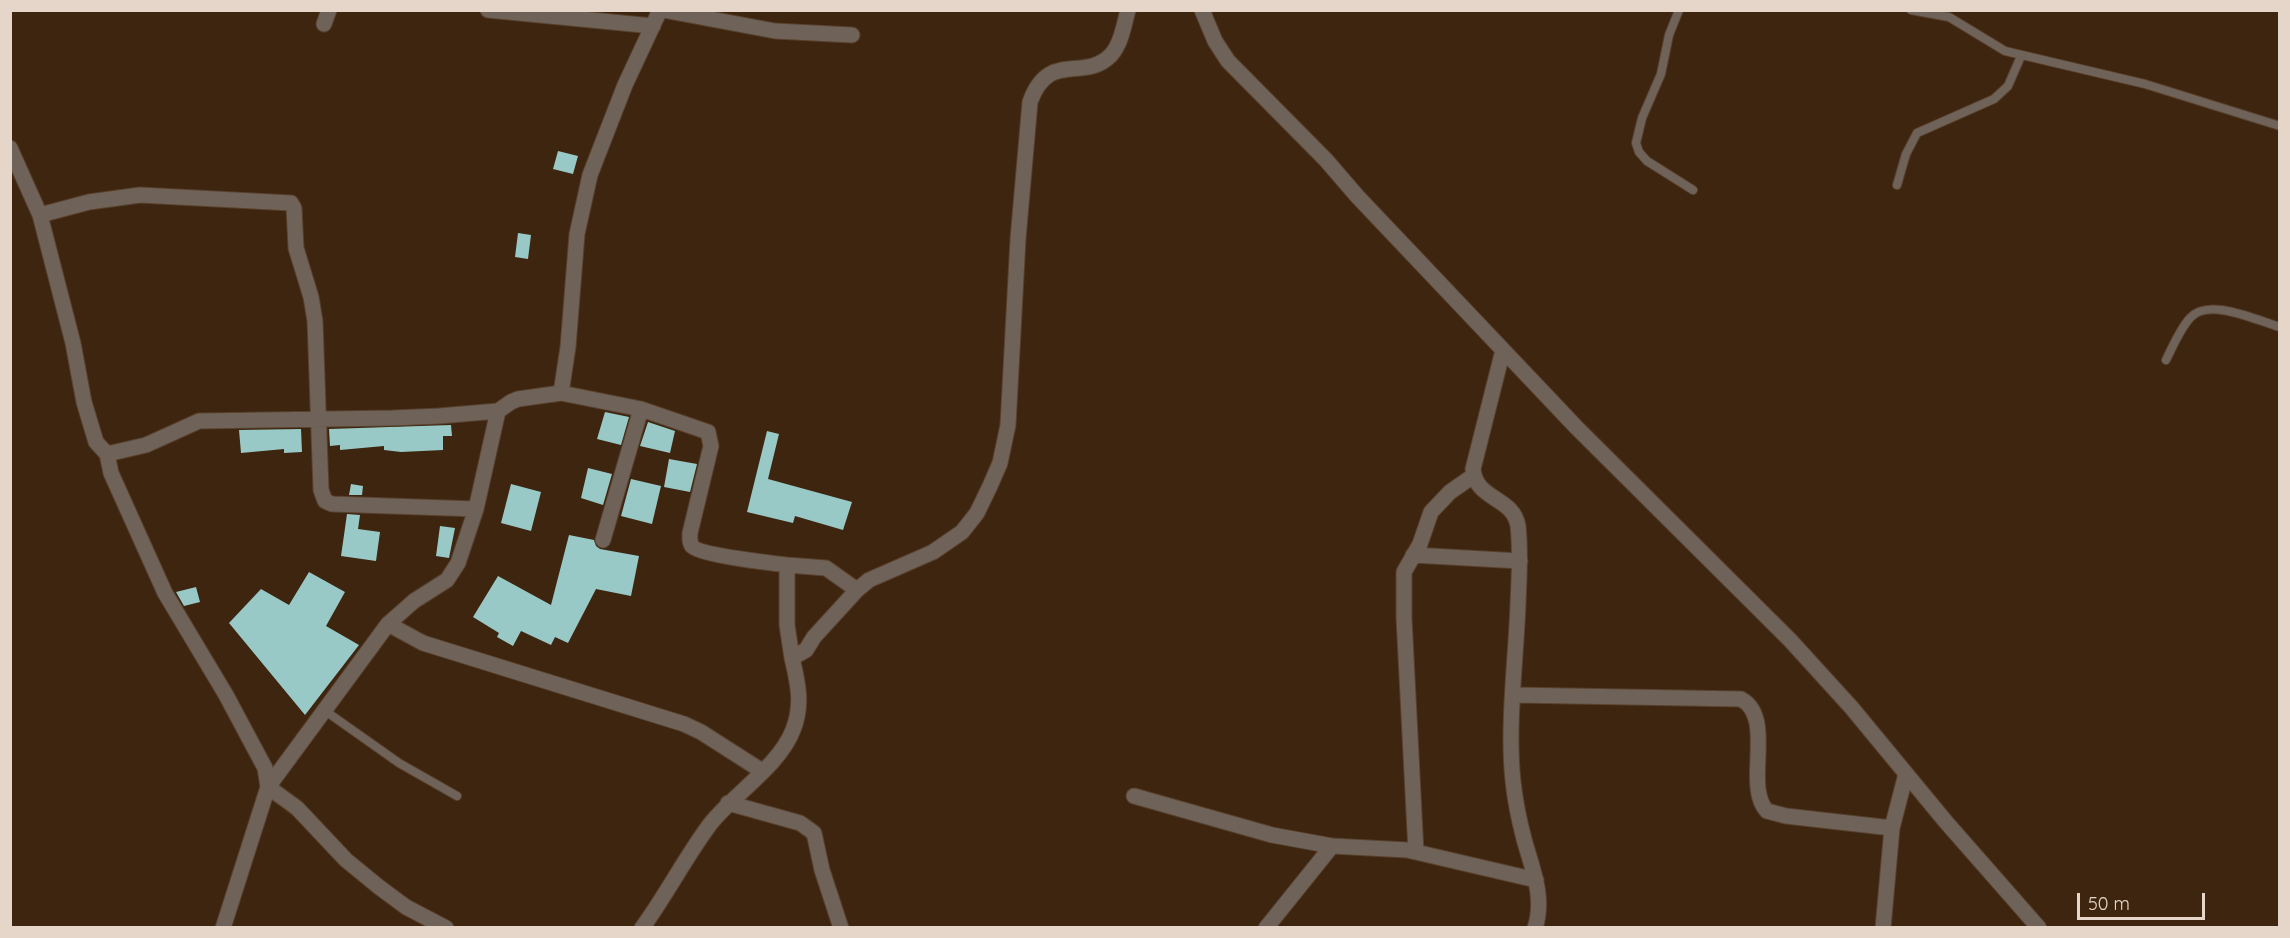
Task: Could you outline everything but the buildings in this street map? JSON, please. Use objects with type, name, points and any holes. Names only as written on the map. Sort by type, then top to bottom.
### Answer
[{"type":"street","points":[[489,10],[653,26]]},
{"type":"street","points":[[561,393],[568,347],[577,234],[590,175],[625,85],[662,10],[775,32],[852,34]]},
{"type":"street","points":[[792,658],[806,650],[814,637],[857,590],[876,576],[933,552],[962,532],[977,513],[1000,463],[1008,425],[1018,239],[1030,102],[1036,87],[1050,74],[1092,65],[1110,56],[1116,49],[1128,10]]},
{"type":"street","points":[[1202,10],[1215,41],[1228,61],[1326,160],[1357,196],[1577,428],[1790,640],[1851,707],[2039,927]]},
{"type":"street","points":[[10,148],[40,215],[73,343],[86,410],[96,442],[106,454],[111,472],[165,593],[265,768],[268,787],[297,808],[346,860],[379,886],[406,907],[446,927]]},
{"type":"street","points":[[40,215],[89,202],[140,195],[291,203],[294,208],[296,248],[313,307],[323,498],[328,504],[476,509]]},
{"type":"street","points":[[1503,350],[1473,461],[1473,476],[1480,489],[1512,511],[1518,527],[1520,561],[1512,743],[1513,780],[1539,898],[1535,927]]},
{"type":"street","points":[[106,454],[146,445],[199,421],[439,417],[498,411],[518,399],[561,393],[641,409],[704,430],[710,435],[711,446],[689,539],[694,549],[787,565],[826,568],[857,590]]},
{"type":"street","points":[[603,540],[641,409]]},
{"type":"street","points":[[223,927],[268,787],[388,624],[414,601],[439,586],[453,573],[476,509],[498,411]]},
{"type":"street","points":[[1416,852],[1403,581],[1406,566],[1420,544],[1431,512],[1450,492],[1473,476]]},
{"type":"street","points":[[1413,555],[1520,561]]},
{"type":"street","points":[[642,927],[711,824],[728,803],[785,746],[793,731],[798,715],[800,692],[787,625],[787,565]]},
{"type":"street","points":[[388,624],[423,643],[684,724],[701,732],[762,771]]},
{"type":"street","points":[[1514,695],[1741,699],[1749,703],[1754,710],[1760,800],[1767,811],[1786,816],[1892,828]]},
{"type":"street","points":[[1883,927],[1892,828],[1906,774]]},
{"type":"street","points":[[1134,796],[1272,835],[1332,846],[1416,852],[1536,880]]},
{"type":"street","points":[[728,803],[800,823],[814,833],[822,870],[841,927]]},
{"type":"street","points":[[1266,927],[1332,846]]},
{"type":"lane","points":[[1679,10],[1669,35],[1661,74],[1639,126],[1636,143],[1639,152],[1647,161],[1693,190]]},
{"type":"lane","points":[[1911,10],[1949,17],[1991,45],[2021,56],[2145,84],[2280,126]]},
{"type":"lane","points":[[1897,185],[1906,154],[1917,133],[1994,99],[2008,86],[2021,56]]},
{"type":"lane","points":[[2166,360],[2188,320],[2202,309],[2221,309],[2280,327]]},
{"type":"lane","points":[[324,710],[399,763],[457,796]]}]
